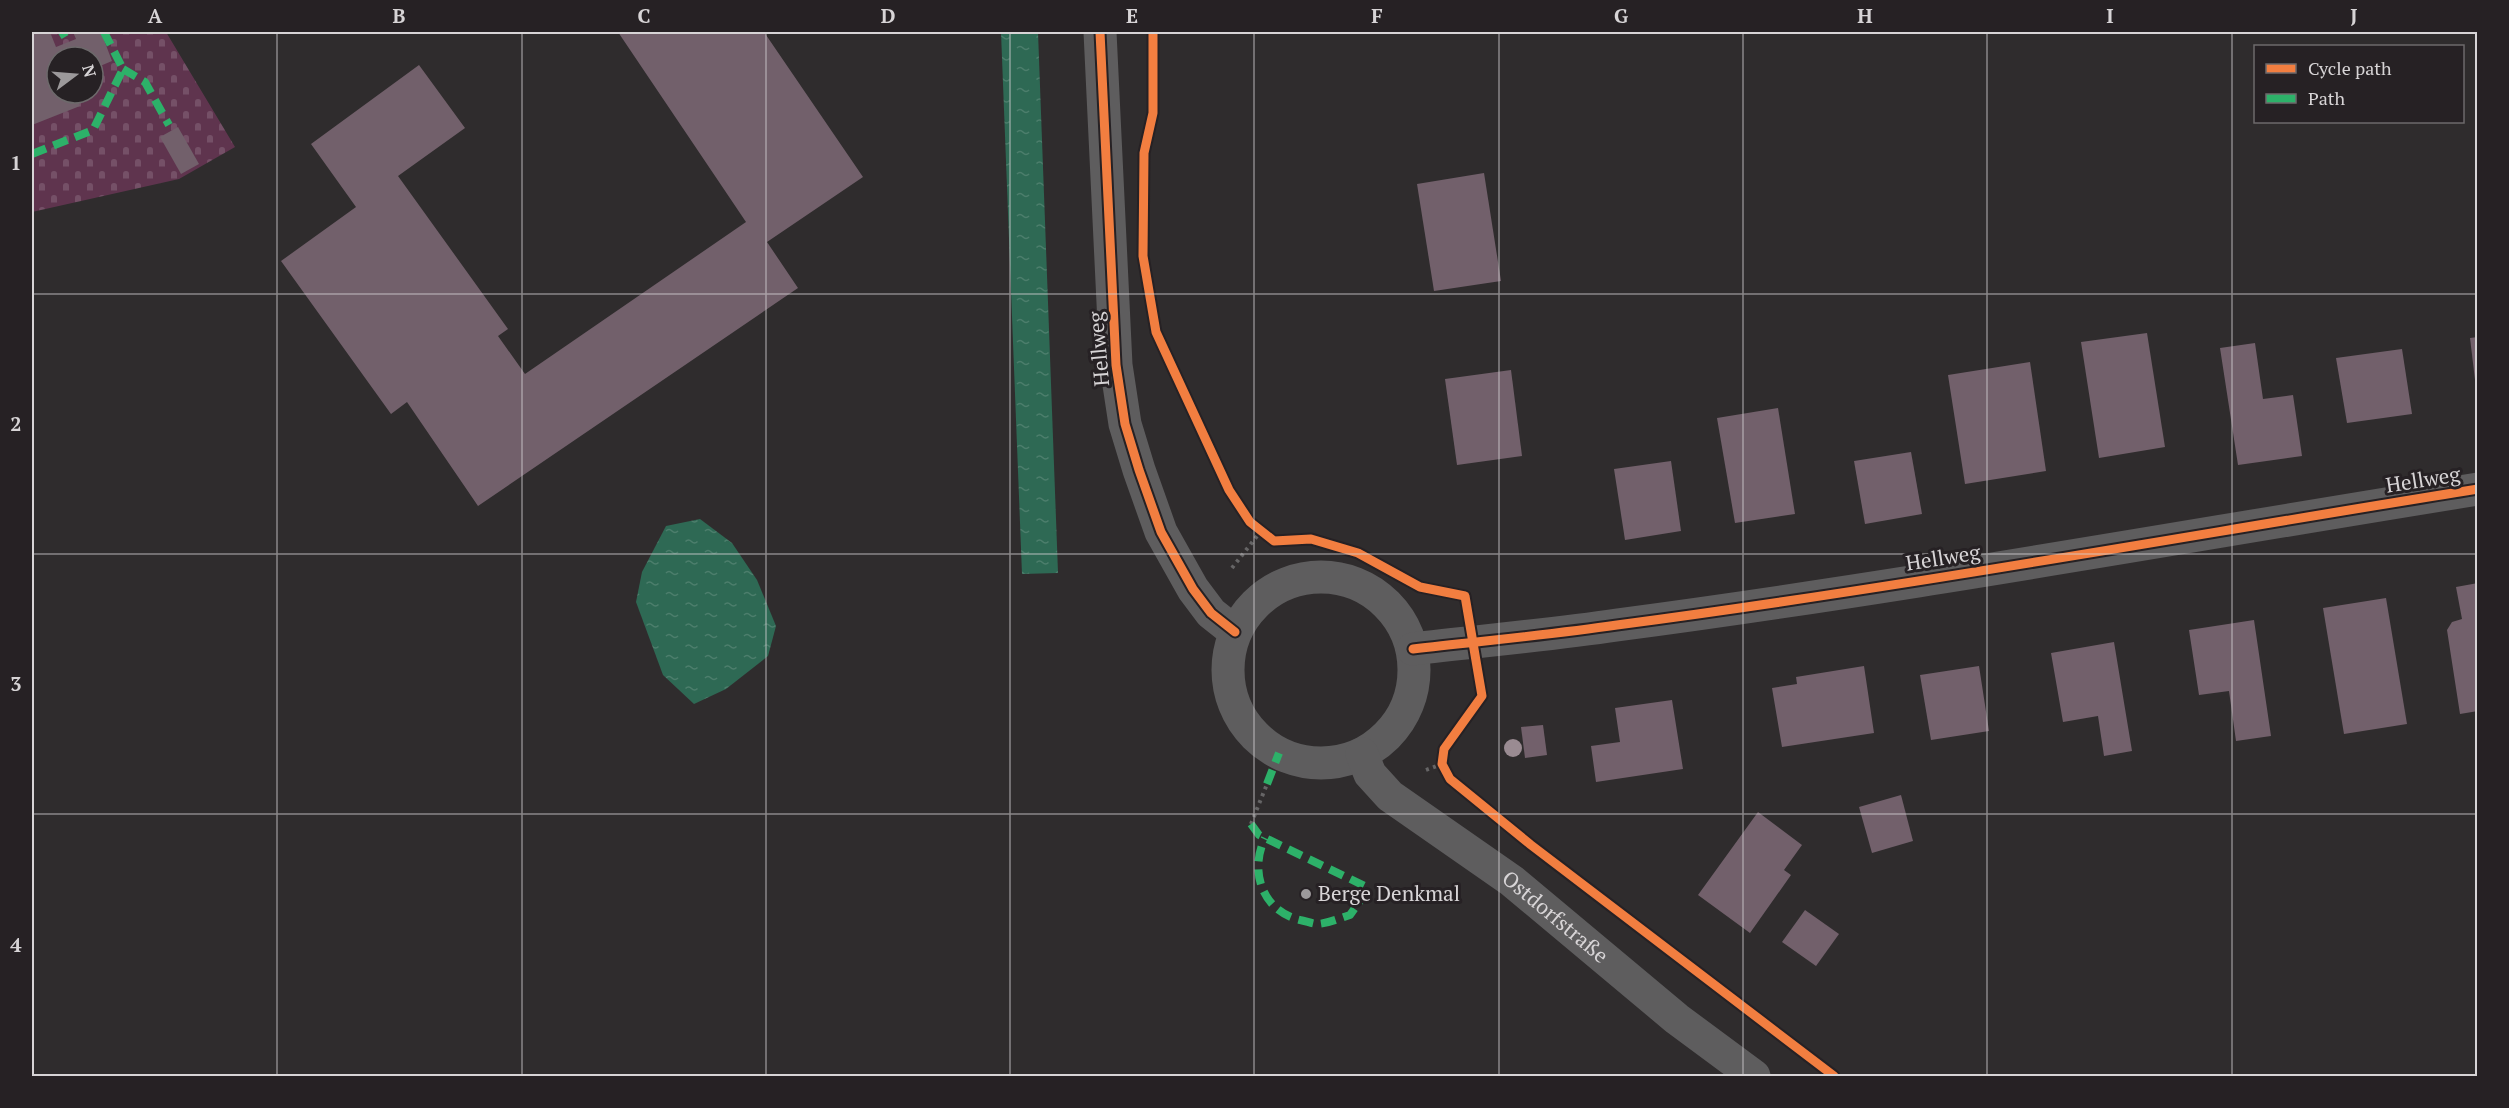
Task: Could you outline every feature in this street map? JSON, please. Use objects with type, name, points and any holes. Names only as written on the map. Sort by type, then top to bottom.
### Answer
[{"type":"street","name":"Hellweg","points":[[1100,32],[1116,365],[1125,424],[1161,532],[1192,589],[1211,613],[1234,632]]},
{"type":"street","name":"Hellweg","points":[[1413,649],[1576,631],[1699,614],[2188,538],[2478,489]]},
{"type":"street","points":[[1329,576],[1358,583],[1383,599],[1402,621],[1413,649],[1414,680],[1406,711],[1388,736],[1362,754],[1335,763],[1306,762],[1279,753],[1256,737],[1239,715],[1229,688],[1228,660],[1234,632],[1251,608],[1273,589],[1300,578],[1329,576]]},
{"type":"street","name":"Ostdorfstraße","points":[[1362,754],[1370,774],[1390,796],[1512,881],[1677,1019],[1754,1077]]},
{"type":"path","points":[[1251,824],[1267,784]]},
{"type":"green space","points":[[32,32],[166,32],[235,147],[179,179],[32,212]]},
{"type":"water","points":[[1001,32],[1038,32],[1058,573],[1022,574]]},
{"type":"water","points":[[700,519],[732,543],[757,580],[776,626],[768,656],[726,689],[694,704],[663,675],[636,602],[642,572],[666,526]]},
{"type":"building","points":[[32,32],[50,32],[55,45],[45,45],[45,105],[80,106],[32,125]]},
{"type":"building","points":[[73,32],[101,32],[112,61],[105,64],[105,45],[61,45],[76,39]]},
{"type":"building","points":[[618,32],[764,32],[863,177],[767,242],[798,288],[478,506],[407,402],[391,414],[281,261],[356,207],[311,144],[419,65],[465,128],[398,176],[508,329],[498,336],[525,374],[746,222]]},
{"type":"building","points":[[178,127],[199,164],[181,174],[160,137]]},
{"type":"building","points":[[1484,173],[1501,281],[1434,291],[1417,184]]},
{"type":"building","points":[[2147,333],[2165,447],[2099,458],[2081,342]]},
{"type":"building","points":[[2478,337],[2478,388],[2476,388],[2470,338]]},
{"type":"building","points":[[2255,343],[2263,399],[2293,395],[2302,456],[2238,465],[2220,348]]},
{"type":"building","points":[[2402,349],[2412,414],[2347,423],[2336,358]]},
{"type":"building","points":[[2030,362],[2046,471],[1965,484],[1948,375]]},
{"type":"building","points":[[1511,370],[1522,456],[1457,465],[1445,379]]},
{"type":"building","points":[[1778,408],[1795,514],[1735,523],[1717,418]]},
{"type":"building","points":[[1911,452],[1922,514],[1865,524],[1854,461]]},
{"type":"building","points":[[1671,461],[1681,531],[1625,540],[1614,469]]},
{"type":"building","points":[[2478,583],[2478,711],[2460,714],[2447,630],[2452,622],[2462,619],[2456,587]]},
{"type":"building","points":[[2386,598],[2407,724],[2344,734],[2323,608]]},
{"type":"building","points":[[2254,620],[2271,736],[2236,741],[2229,691],[2199,695],[2189,630]]},
{"type":"building","points":[[2114,642],[2132,751],[2104,756],[2098,716],[2063,722],[2051,653]]},
{"type":"building","points":[[1864,666],[1874,733],[1782,747],[1772,688],[1797,684],[1796,677]]},
{"type":"building","points":[[1979,666],[1989,731],[1931,740],[1920,675]]},
{"type":"building","points":[[1672,700],[1683,769],[1596,782],[1591,746],[1620,742],[1615,708]]},
{"type":"building","points":[[1543,725],[1547,755],[1525,758],[1521,727]]},
{"type":"building","points":[[1901,795],[1913,841],[1872,853],[1859,807]]},
{"type":"building","points":[[1758,812],[1802,845],[1784,870],[1791,875],[1750,933],[1698,895]]},
{"type":"building","points":[[1805,910],[1839,934],[1816,966],[1782,942]]},
{"type":"marked path","points":[[62,32],[65,37]]},
{"type":"marked path","points":[[32,154],[93,130],[123,69],[104,32]]},
{"type":"marked path","points":[[123,69],[145,82],[169,125]]},
{"type":"marked path","points":[[1267,784],[1279,753]]},
{"type":"marked path","points":[[1251,824],[1259,835],[1369,888],[1350,915],[1316,924],[1287,915],[1276,908],[1262,888],[1258,863],[1265,838]]},
{"type":"cycle path","points":[[1100,32],[1116,365],[1125,424],[1161,532],[1193,589],[1211,613],[1235,632]]},
{"type":"cycle path","points":[[1153,32],[1153,113],[1144,153],[1143,256],[1156,332],[1229,490],[1250,522],[1274,541],[1311,539],[1358,553],[1420,587],[1465,596],[1482,696],[1444,749],[1442,764],[1450,779],[1531,845],[1834,1076]]},
{"type":"cycle path","points":[[1413,649],[1592,629],[1833,594],[2478,489]]},
{"type":"place","name":"Berge Denkmal","points":[[1306,894]]}]
